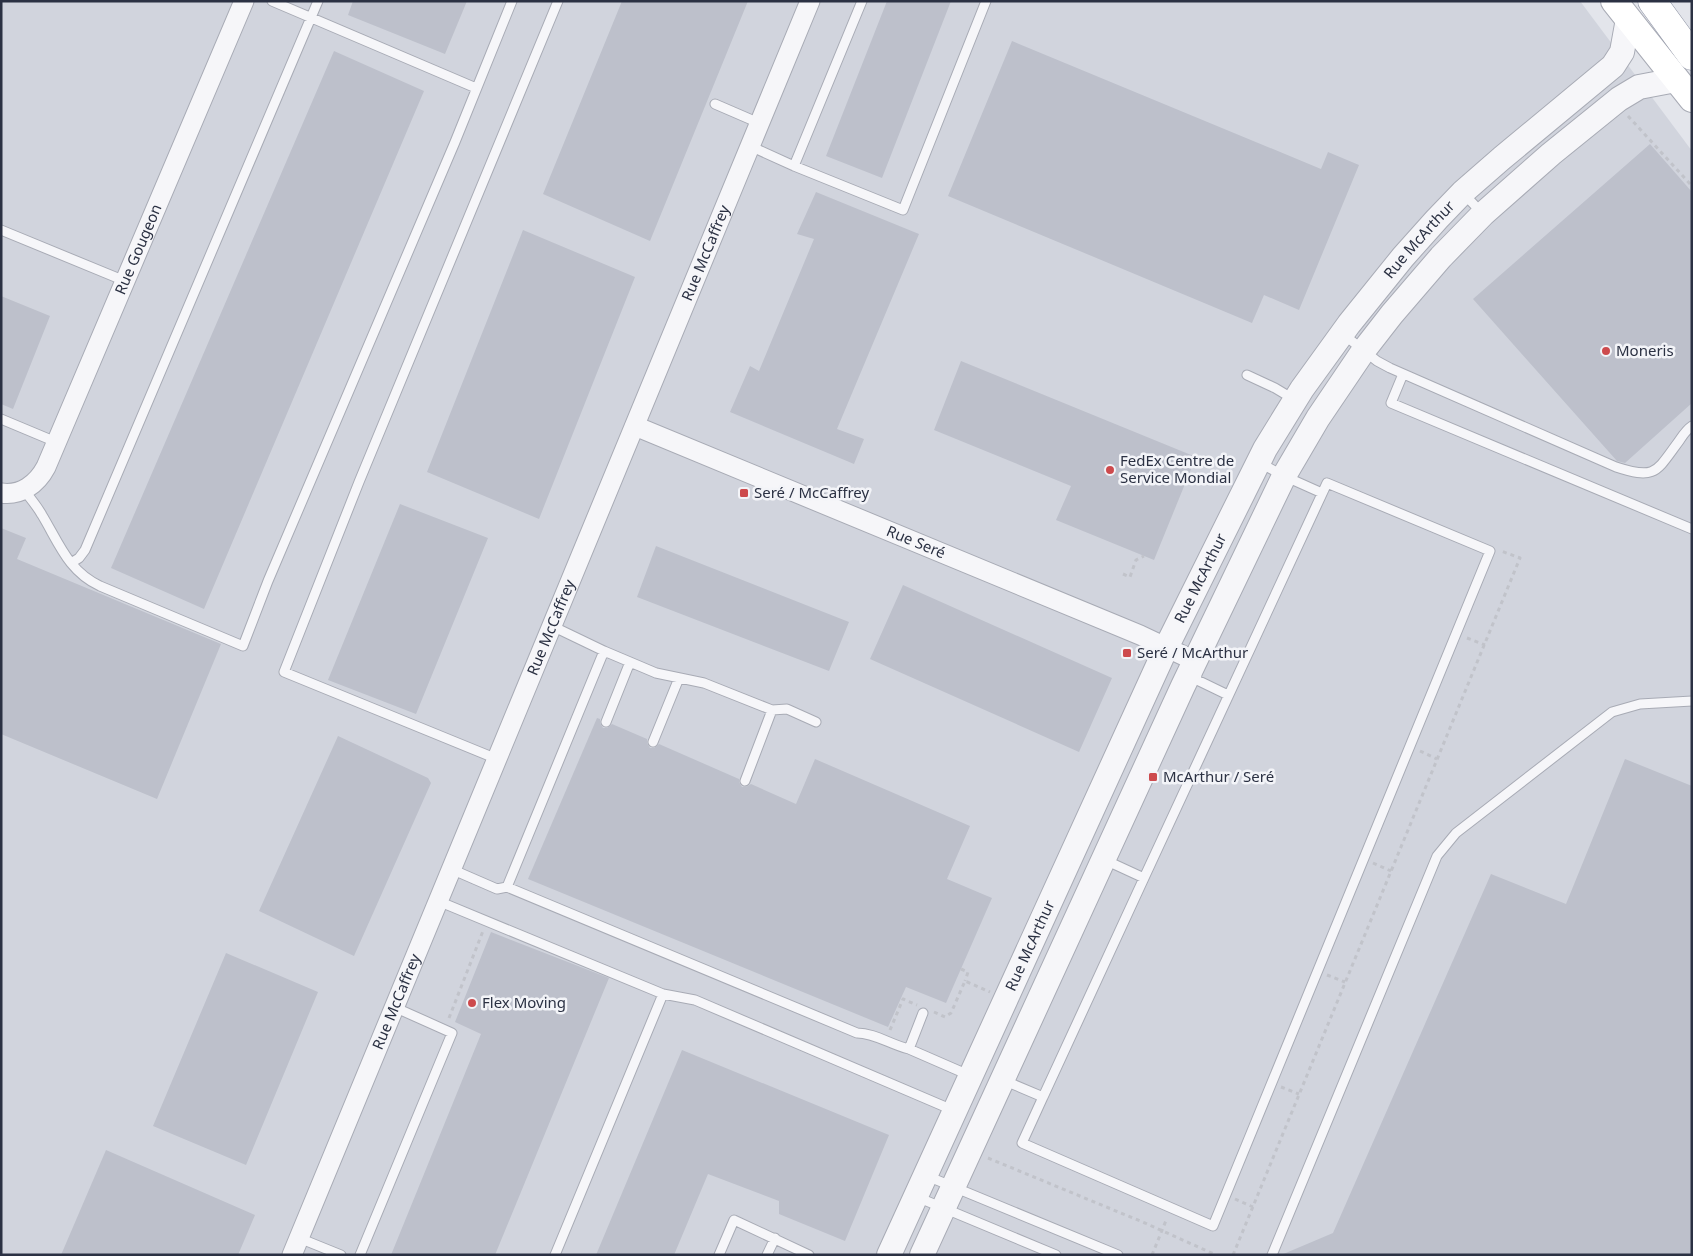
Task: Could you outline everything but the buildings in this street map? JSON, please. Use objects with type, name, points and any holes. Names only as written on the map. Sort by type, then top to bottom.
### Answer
[{"type":"highway","points":[[1652,1],[1692,56]]},
{"type":"main road","points":[[1621,10],[1684,89]]},
{"type":"street","name":"Rue Gougeon","points":[[24,490],[42,474],[244,1]]},
{"type":"street","name":"Rue McCaffrey","points":[[296,1246],[810,1]]},
{"type":"street","name":"Rue McArthur","points":[[889,1255],[1166,648],[1258,461],[1295,400],[1342,334],[1402,257],[1463,192],[1613,66],[1622,52],[1621,10]]},
{"type":"street","name":"Rue McArthur","points":[[922,1255],[1194,661],[1284,476],[1318,418],[1364,350],[1416,284],[1482,214],[1544,160],[1619,99],[1639,86],[1684,89]]},
{"type":"street","name":"Rue Seré","points":[[634,426],[1130,631],[1194,661]]},
{"type":"street","points":[[1,493],[15,493],[24,490]]},
{"type":"lane","points":[[272,1],[476,88]]},
{"type":"lane","points":[[71,563],[79,558],[85,550],[318,1]]},
{"type":"lane","points":[[24,490],[41,513],[71,563],[83,577],[243,646],[268,581],[512,1]]},
{"type":"lane","points":[[497,759],[284,672],[359,482],[558,1]]},
{"type":"lane","points":[[794,166],[862,1]]},
{"type":"lane","points":[[750,146],[903,210],[986,1]]},
{"type":"lane","points":[[715,104],[759,123]]},
{"type":"lane","points":[[1463,192],[1482,214]]},
{"type":"lane","points":[[1,230],[125,281]]},
{"type":"lane","points":[[1342,334],[1382,364],[1403,374],[1616,467],[1636,473],[1647,474],[1657,468],[1692,426]]},
{"type":"lane","points":[[1403,374],[1391,403],[1692,529]]},
{"type":"lane","points":[[1247,375],[1295,400]]},
{"type":"lane","points":[[1,419],[56,442]]},
{"type":"lane","points":[[1258,461],[1284,476],[1322,493]]},
{"type":"lane","points":[[1327,483],[1490,551],[1213,1226],[1022,1143],[1322,493],[1327,483]]},
{"type":"lane","points":[[552,626],[656,673],[704,683],[772,710],[787,709],[816,722]]},
{"type":"lane","points":[[507,887],[604,651]]},
{"type":"lane","points":[[1194,661],[1197,680],[1228,695]]},
{"type":"lane","points":[[606,722],[630,662]]},
{"type":"lane","points":[[652,742],[679,678]]},
{"type":"lane","points":[[1272,1255],[1438,856],[1456,832],[1612,712],[1640,704],[1692,701]]},
{"type":"lane","points":[[744,781],[772,710]]},
{"type":"lane","points":[[1104,860],[1144,878]]},
{"type":"lane","points":[[451,869],[496,889],[507,887],[857,1033],[866,1033],[909,1049],[971,1076]]},
{"type":"lane","points":[[438,901],[663,994],[695,1000],[955,1111]]},
{"type":"lane","points":[[555,1255],[663,994]]},
{"type":"lane","points":[[360,1255],[452,1033],[394,1007]]},
{"type":"lane","points":[[909,1049],[927,1011]]},
{"type":"lane","points":[[1003,1080],[1043,1097]]},
{"type":"lane","points":[[926,1175],[1118,1255]]},
{"type":"lane","points":[[916,1197],[1056,1255]]},
{"type":"lane","points":[[719,1255],[734,1220],[809,1255]]},
{"type":"lane","points":[[767,1255],[775,1238]]},
{"type":"lane","points":[[296,1246],[341,1255]]},
{"type":"path","points":[[1624,111],[1692,186]]},
{"type":"path","points":[[1233,1255],[1520,558],[1500,550]]},
{"type":"path","points":[[1123,574],[1130,577],[1136,560],[1144,556]]},
{"type":"path","points":[[1464,637],[1485,645]]},
{"type":"path","points":[[1418,750],[1437,759]]},
{"type":"path","points":[[1371,862],[1391,871]]},
{"type":"path","points":[[447,1022],[482,935]]},
{"type":"path","points":[[890,1030],[904,999],[927,1011],[945,1017],[951,1013],[968,972],[961,969]]},
{"type":"path","points":[[1325,974],[1345,982]]},
{"type":"path","points":[[965,981],[995,994]]},
{"type":"path","points":[[1278,1086],[1299,1094]]},
{"type":"path","points":[[987,1158],[1145,1223],[1216,1255]]},
{"type":"path","points":[[1233,1198],[1253,1207]]},
{"type":"path","points":[[1152,1255],[1162,1232]]},
{"type":"shaded area","points":[[1,1],[1580,1],[1692,151],[1692,1255],[1,1255]]},
{"type":"place","name":"Moneris","points":[[1606,351]]},
{"type":"place","name":"FedEx Centre de Service Mondial","points":[[1110,470]]},
{"type":"place","name":"Seré / McCaffrey","points":[[744,493]]},
{"type":"place","name":"Seré / McArthur","points":[[1127,653]]},
{"type":"place","name":"McArthur / Seré","points":[[1153,777]]},
{"type":"place","name":"Flex Moving","points":[[472,1003]]}]
